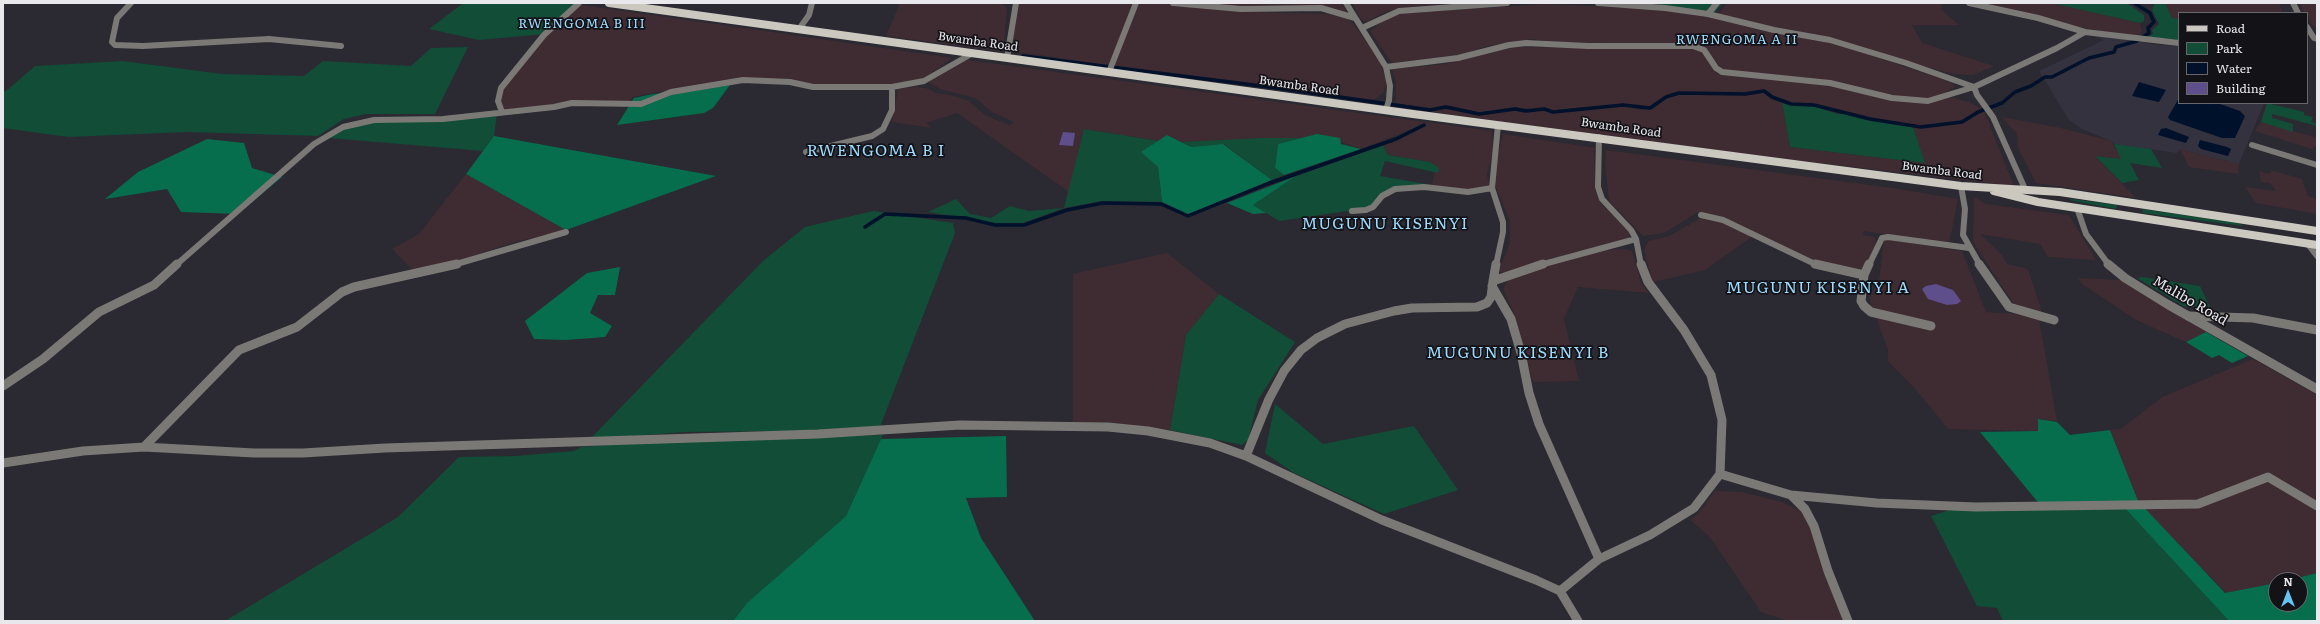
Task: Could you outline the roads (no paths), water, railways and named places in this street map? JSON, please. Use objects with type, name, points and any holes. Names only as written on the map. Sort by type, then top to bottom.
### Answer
[{"type":"main road","name":"Bwamba Road","points":[[610,3],[1498,125],[1961,186],[1986,189],[2025,189],[2317,231]]},
{"type":"main road","name":"Bwamba Road","points":[[1986,189],[2016,198],[2317,245]]},
{"type":"main road","points":[[2257,222],[2265,237]]},
{"type":"street","points":[[131,3],[117,18],[112,42],[115,45],[143,46],[257,39],[341,46]]},
{"type":"street","points":[[502,112],[498,101],[501,88],[544,35],[579,3]]},
{"type":"street","points":[[800,29],[809,15],[812,3]]},
{"type":"street","points":[[1109,72],[1136,3]]},
{"type":"street","points":[[1173,3],[1242,9],[1321,8],[1355,18]]},
{"type":"street","points":[[1346,3],[1386,67],[1390,86],[1389,100],[1386,110]]},
{"type":"street","points":[[1362,28],[1399,11],[1426,6],[1507,3]]},
{"type":"street","points":[[1598,3],[1664,8],[1708,14],[1774,30],[1840,43],[1906,62],[1974,87],[1983,105],[1990,113],[2025,189]]},
{"type":"street","points":[[1650,3],[1664,8]]},
{"type":"street","points":[[1708,14],[1717,3]]},
{"type":"street","points":[[1969,3],[2038,18],[2085,32],[2178,43]]},
{"type":"street","points":[[2293,3],[2298,12]]},
{"type":"street","points":[[1007,58],[1013,6]]},
{"type":"street","points":[[2308,28],[2315,38]]},
{"type":"street","points":[[1386,67],[1458,58],[1509,45],[1526,43],[1588,46],[1693,46],[1704,50],[1716,68],[1722,72],[1830,84],[1914,101],[1939,99],[1974,87],[2057,48],[2085,32]]},
{"type":"street","points":[[3,386],[43,359],[99,312],[145,290],[163,278],[203,240],[279,173],[314,144],[343,127],[374,120],[443,119],[588,102],[641,104],[670,92],[743,80],[790,82],[813,87],[892,87],[924,81],[973,53]]},
{"type":"street","points":[[806,152],[872,136],[884,129],[892,110],[892,87]]},
{"type":"street","points":[[1246,456],[1269,399],[1284,371],[1301,350],[1317,338],[1345,324],[1394,311],[1412,308],[1477,307],[1487,303],[1491,297],[1496,264],[1503,242],[1503,222],[1492,188],[1498,125]]},
{"type":"street","points":[[1560,591],[1599,559],[1650,535],[1694,508],[1720,474],[1722,420],[1711,375],[1684,330],[1648,282],[1642,268],[1636,239],[1625,222],[1602,199],[1598,187],[1598,137]]},
{"type":"street","points":[[2252,145],[2317,165]]},
{"type":"street","points":[[1961,186],[1964,209],[1963,235],[1987,278],[2009,307],[2054,320]]},
{"type":"street","points":[[1352,211],[1366,210],[1373,207],[1382,196],[1395,189],[1424,187],[1468,192],[1492,188]]},
{"type":"street","name":"Malibo Road","points":[[2077,208],[2086,234],[2109,265],[2125,278],[2188,316],[2317,389]]},
{"type":"street","points":[[1701,215],[1723,220],[1819,266],[1864,275]]},
{"type":"street","points":[[144,447],[239,350],[297,327],[342,292],[354,287],[457,264],[566,232]]},
{"type":"street","points":[[1931,326],[1871,312],[1861,301],[1864,275],[1876,249],[1884,237],[1969,248]]},
{"type":"street","points":[[1493,283],[1552,261],[1636,239]]},
{"type":"street","points":[[2307,243],[2317,256]]},
{"type":"street","points":[[1493,283],[1510,320],[1521,353],[1529,393],[1539,424],[1599,559]]},
{"type":"street","points":[[2188,316],[2254,318],[2317,330]]},
{"type":"street","points":[[3,463],[83,451],[144,447],[254,453],[303,453],[385,448],[818,434],[960,425],[1108,427],[1148,431],[1210,443],[1246,456],[1382,520],[1560,591],[1578,621]]},
{"type":"street","points":[[1720,474],[1791,494],[1877,503],[1976,507],[2198,504],[2268,477],[2317,506]]},
{"type":"street","points":[[1791,494],[1805,509],[1814,526],[1828,571],[1848,621]]},
{"type":"water","points":[[2139,82],[2166,90],[2159,102],[2132,96]]},
{"type":"water","points":[[2178,100],[2178,104],[2220,104],[2240,111],[2245,116],[2235,138],[2222,138],[2170,120],[2168,117]]},
{"type":"water","points":[[2166,128],[2189,137],[2186,143],[2158,135],[2161,129]]},
{"type":"water","points":[[2200,140],[2231,149],[2228,156],[2201,149],[2198,146]]},
{"type":"waterway","points":[[1023,56],[1270,87],[1430,110],[1446,107],[1479,114],[1515,109],[1526,111],[1544,109],[1553,112],[1623,105],[1650,108],[1666,97],[1679,93],[1745,94],[1764,91],[1772,97],[1791,104],[1814,105],[1870,119],[1921,127],[1962,122],[1978,112],[2002,103],[2015,92],[2031,86],[2045,77],[2052,77],[2089,58],[2114,52],[2116,47],[2137,41],[2149,33],[2148,28],[2154,22],[2150,13],[2134,3]]},
{"type":"waterway","points":[[865,227],[885,214],[966,218],[995,225],[1024,225],[1067,210],[1103,203],[1161,204],[1188,216],[1267,184],[1396,139],[1424,125]]},
{"type":"district","name":"RWENGOMA B III","points":[[582,24]]},
{"type":"district","name":"RWENGOMA A II","points":[[1737,40]]},
{"type":"district","name":"RWENGOMA B I","points":[[876,151]]},
{"type":"district","name":"MUGUNU KISENYI","points":[[1385,224]]},
{"type":"district","name":"MUGUNU KISENYI A","points":[[1818,288]]},
{"type":"district","name":"MUGUNU KISENYI B","points":[[1518,353]]}]
